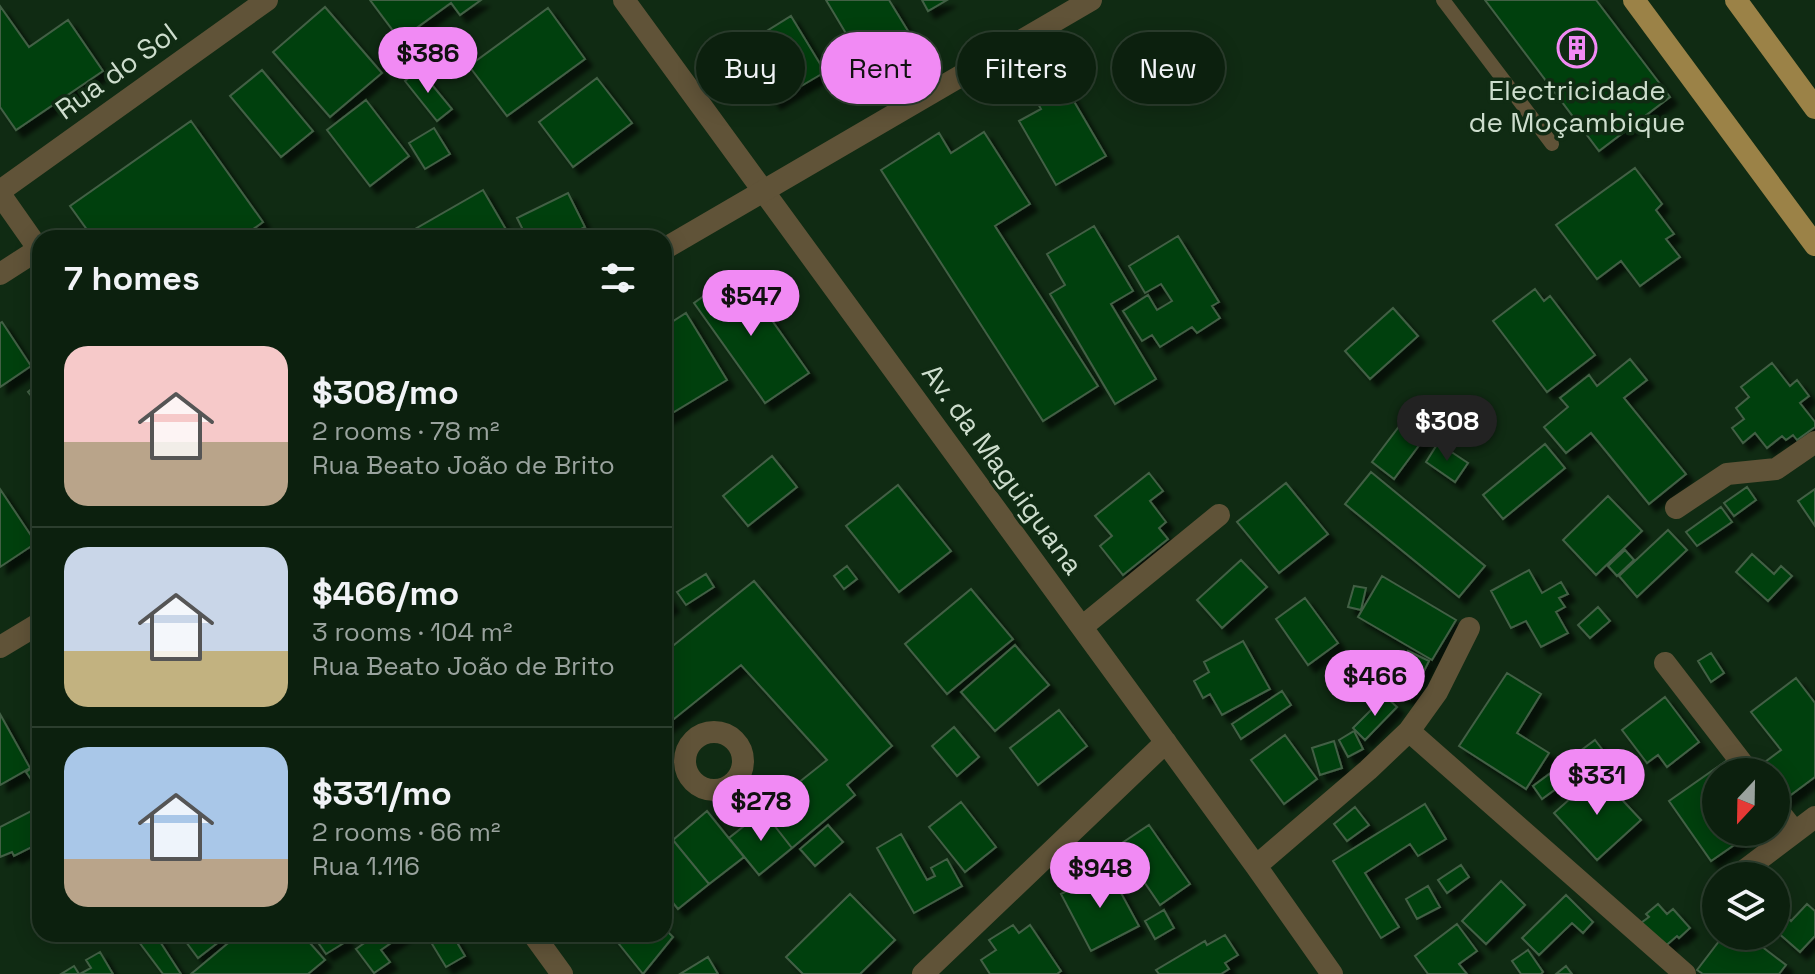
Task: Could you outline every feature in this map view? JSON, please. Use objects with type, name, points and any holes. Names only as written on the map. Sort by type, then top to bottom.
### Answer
[{"type":"main road","points":[[1634,0],[1815,245]]},
{"type":"main road","points":[[1736,0],[1815,108]]},
{"type":"street","name":"Rua do Sol","points":[[0,193],[267,0]]},
{"type":"street","name":"Av. da Maguiguana","points":[[624,0],[1332,974]]},
{"type":"street","points":[[672,244],[1091,0]]},
{"type":"street","points":[[0,193],[32,239]]},
{"type":"street","points":[[0,274],[32,255]]},
{"type":"street","points":[[1676,508],[1727,474],[1776,469],[1815,442]]},
{"type":"street","points":[[1082,627],[1219,515]]},
{"type":"street","points":[[0,647],[32,628]]},
{"type":"street","points":[[1256,866],[1409,731],[1437,692],[1469,628]]},
{"type":"street","points":[[1665,663],[1738,758]]},
{"type":"street","points":[[1409,731],[1685,974]]},
{"type":"street","points":[[923,974],[1166,742]]},
{"type":"street","points":[[1755,862],[1815,817]]},
{"type":"street","points":[[1790,826],[1795,832]]},
{"type":"street","points":[[539,942],[562,974]]},
{"type":"lane","points":[[1443,0],[1552,144]]},
{"type":"building","points":[[370,0],[481,0],[460,15],[451,3],[400,40]]},
{"type":"building","points":[[826,0],[889,0],[909,32],[845,32]]},
{"type":"building","points":[[922,0],[947,0],[928,11]]},
{"type":"building","name":"Electricidade de Moçambique","points":[[1485,0],[1596,0],[1670,97],[1599,151]]},
{"type":"building","points":[[0,6],[29,47],[68,20],[103,71],[16,130],[0,107]]},
{"type":"building","points":[[325,7],[382,73],[330,117],[273,52]]},
{"type":"building","points":[[548,8],[585,59],[507,116],[469,66]]},
{"type":"building","points":[[791,16],[801,32],[765,32]]},
{"type":"building","points":[[805,39],[821,65],[821,74],[805,84]]},
{"type":"building","points":[[419,69],[452,109],[437,121],[405,81]]},
{"type":"building","points":[[262,70],[313,131],[281,157],[230,96]]},
{"type":"building","points":[[597,78],[632,123],[573,167],[539,122]]},
{"type":"building","points":[[366,100],[409,156],[370,186],[327,130]]},
{"type":"building","points":[[1038,104],[1076,104],[1106,156],[1056,185],[1019,121],[1041,109]]},
{"type":"building","points":[[191,121],[263,222],[252,230],[87,230],[70,206]]},
{"type":"building","points":[[434,128],[450,154],[425,169],[409,143]]},
{"type":"building","points":[[984,132],[1030,204],[995,226],[1098,386],[1043,421],[881,170],[939,133],[951,153]]},
{"type":"building","points":[[1635,168],[1662,204],[1656,210],[1674,234],[1666,239],[1680,257],[1640,286],[1621,261],[1597,279],[1556,225]]},
{"type":"building","points":[[483,190],[506,230],[413,230]]},
{"type":"building","points":[[568,193],[585,227],[579,230],[523,230],[517,218]]},
{"type":"building","points":[[1094,226],[1133,291],[1111,304],[1156,379],[1115,404],[1050,294],[1065,285],[1047,254]]},
{"type":"building","points":[[1178,236],[1219,302],[1212,306],[1220,318],[1197,333],[1192,327],[1160,347],[1152,335],[1142,341],[1123,311],[1148,295],[1157,310],[1172,301],[1161,284],[1145,293],[1129,266]]},
{"type":"building","points":[[738,272],[809,373],[765,403],[694,303]]},
{"type":"building","points":[[1535,289],[1544,301],[1550,296],[1595,355],[1547,392],[1493,321]]},
{"type":"building","points":[[1393,308],[1418,336],[1370,379],[1345,351]]},
{"type":"building","points":[[686,313],[727,380],[672,413],[672,322]]},
{"type":"building","points":[[0,323],[31,366],[0,387]]},
{"type":"building","points":[[1630,359],[1647,380],[1624,398],[1686,474],[1649,504],[1591,433],[1566,453],[1544,427],[1568,407],[1560,398],[1589,375],[1597,386]]},
{"type":"building","points":[[1772,363],[1790,386],[1797,380],[1809,396],[1800,403],[1815,422],[1815,427],[1797,440],[1793,435],[1786,440],[1782,436],[1767,448],[1755,433],[1743,443],[1732,428],[1744,419],[1736,408],[1749,397],[1741,387]]},
{"type":"building","points":[[1407,416],[1429,432],[1394,479],[1372,462]]},
{"type":"building","points":[[1438,443],[1468,463],[1455,482],[1426,462]]},
{"type":"building","points":[[1545,444],[1565,468],[1503,519],[1483,495]]},
{"type":"building","points":[[772,456],[797,487],[748,526],[723,496]]},
{"type":"building","points":[[1371,472],[1485,566],[1459,597],[1345,504]]},
{"type":"building","points":[[1149,473],[1163,491],[1150,501],[1166,522],[1159,528],[1168,539],[1123,575],[1100,546],[1112,536],[1095,516]]},
{"type":"building","points":[[1286,483],[1328,534],[1279,573],[1237,522]]},
{"type":"building","points":[[898,485],[951,551],[899,592],[846,526]]},
{"type":"building","points":[[1747,487],[1756,500],[1734,516],[1724,503]]},
{"type":"building","points":[[0,489],[32,537],[32,546],[0,567]]},
{"type":"building","points":[[1815,489],[1815,526],[1798,501]]},
{"type":"building","points":[[1608,496],[1642,531],[1596,575],[1563,540]]},
{"type":"building","points":[[1721,507],[1732,522],[1697,546],[1686,532]]},
{"type":"building","points":[[1668,530],[1687,550],[1637,597],[1619,576]]},
{"type":"building","points":[[1625,550],[1634,560],[1617,576],[1608,566]]},
{"type":"building","points":[[1752,554],[1774,574],[1781,566],[1792,576],[1768,601],[1736,572]]},
{"type":"building","points":[[1241,560],[1267,587],[1222,628],[1197,600]]},
{"type":"building","points":[[847,566],[857,579],[844,589],[834,576]]},
{"type":"building","points":[[1529,570],[1542,593],[1561,582],[1568,594],[1559,598],[1565,607],[1556,612],[1568,633],[1541,647],[1526,621],[1511,628],[1491,591]]},
{"type":"building","points":[[706,574],[714,587],[686,605],[677,592]]},
{"type":"building","points":[[1382,576],[1456,620],[1432,660],[1358,617]]},
{"type":"building","points":[[754,581],[892,746],[847,785],[855,795],[792,848],[763,811],[827,760],[741,665],[672,721],[672,647]]},
{"type":"building","points":[[1354,586],[1366,588],[1361,610],[1348,607]]},
{"type":"building","points":[[971,589],[1013,639],[947,694],[905,644]]},
{"type":"building","points":[[1305,598],[1338,643],[1308,665],[1276,619]]},
{"type":"building","points":[[1598,607],[1610,621],[1590,638],[1578,625]]},
{"type":"building","points":[[1243,641],[1270,689],[1222,715],[1210,694],[1203,698],[1194,681],[1209,672],[1204,662]]},
{"type":"building","points":[[1015,645],[1049,685],[995,731],[961,692]]},
{"type":"building","points":[[1408,651],[1429,661],[1410,699],[1388,689]]},
{"type":"building","points":[[1711,653],[1724,673],[1711,682],[1698,661]]},
{"type":"building","points":[[1507,673],[1541,694],[1517,733],[1549,753],[1526,789],[1459,746]]},
{"type":"building","points":[[1796,678],[1815,703],[1815,777],[1790,796],[1790,758],[1770,758],[1781,750],[1751,712]]},
{"type":"building","points":[[1282,691],[1291,705],[1241,739],[1232,724]]},
{"type":"building","points":[[1385,696],[1397,707],[1365,740],[1353,728]]},
{"type":"building","points":[[1665,697],[1699,742],[1667,767],[1658,755],[1647,763],[1622,730]]},
{"type":"building","points":[[1059,710],[1087,746],[1038,785],[1010,748]]},
{"type":"building","points":[[0,714],[30,768],[0,785]]},
{"type":"building","points":[[954,727],[979,757],[957,776],[932,746]]},
{"type":"building","points":[[1354,731],[1363,749],[1348,757],[1339,740]]},
{"type":"building","points":[[1285,735],[1317,779],[1284,804],[1251,760]]},
{"type":"building","points":[[1595,740],[1605,753],[1542,799],[1533,786]]},
{"type":"building","points":[[1334,741],[1342,768],[1320,775],[1312,748]]},
{"type":"building","points":[[1598,774],[1641,820],[1597,860],[1554,813]]},
{"type":"building","points":[[1702,778],[1702,846],[1733,846],[1711,861],[1669,801]]},
{"type":"building","points":[[961,802],[996,847],[965,872],[929,827]]},
{"type":"building","points":[[1425,804],[1446,839],[1418,856],[1410,844],[1365,873],[1399,927],[1381,938],[1333,861]]},
{"type":"building","points":[[1355,807],[1369,825],[1347,841],[1334,824]]},
{"type":"building","points":[[32,811],[32,847],[14,856],[12,852],[0,857],[0,827]]},
{"type":"building","points":[[707,811],[744,857],[709,884],[673,840]]},
{"type":"building","points":[[763,811],[792,848],[759,875],[729,838]]},
{"type":"building","points":[[828,825],[843,842],[815,866],[800,849]]},
{"type":"building","points":[[1149,825],[1190,884],[1160,905],[1119,845]]},
{"type":"building","points":[[901,834],[927,880],[935,876],[931,868],[947,859],[962,886],[914,913],[877,848]]},
{"type":"building","points":[[672,841],[709,884],[678,909],[672,902]]},
{"type":"building","points":[[1461,865],[1469,877],[1447,893],[1438,880]]},
{"type":"building","points":[[1108,869],[1139,926],[1091,951],[1061,894]]},
{"type":"building","points":[[1501,881],[1525,905],[1486,944],[1462,921]]},
{"type":"building","points":[[1428,886],[1440,907],[1417,919],[1406,899]]},
{"type":"building","points":[[850,894],[895,940],[860,974],[803,974],[786,957]]},
{"type":"building","points":[[1566,895],[1593,922],[1583,933],[1572,923],[1539,955],[1522,938]]},
{"type":"building","points":[[1658,904],[1667,914],[1673,909],[1690,928],[1663,948],[1641,923]]},
{"type":"building","points":[[1807,904],[1815,911],[1815,936],[1800,952],[1790,943],[1791,921]]},
{"type":"building","points":[[1164,910],[1174,928],[1155,939],[1145,921]]},
{"type":"building","points":[[1457,924],[1477,951],[1459,964],[1467,974],[1428,974],[1415,956]]},
{"type":"building","points":[[1013,925],[1019,933],[1030,925],[1061,971],[1057,974],[990,974],[981,960],[996,950],[989,940]]},
{"type":"building","points":[[1225,935],[1238,955],[1225,963],[1229,969],[1221,974],[1159,974],[1156,970],[1205,941],[1207,945]]},
{"type":"building","points":[[139,942],[160,942],[181,974],[163,974]]},
{"type":"building","points":[[186,942],[219,942],[198,958]]},
{"type":"building","points":[[229,942],[309,942],[325,960],[308,974],[191,974]]},
{"type":"building","points":[[318,942],[345,942],[326,954]]},
{"type":"building","points":[[366,942],[392,942],[381,950],[390,962],[374,973],[356,949]]},
{"type":"building","points":[[431,942],[457,942],[465,956],[446,967]]},
{"type":"building","points":[[617,942],[669,942],[643,974]]},
{"type":"building","points":[[1528,950],[1543,972],[1541,974],[1521,974],[1512,961]]},
{"type":"building","points":[[1712,950],[1766,950],[1786,965],[1779,974],[1703,974],[1697,970]]},
{"type":"building","points":[[100,952],[113,974],[80,974],[91,968],[86,960]]},
{"type":"building","points":[[708,957],[718,974],[680,974]]},
{"type":"building","points":[[74,966],[79,974],[61,974]]},
{"type":"building","points":[[1566,966],[1572,974],[1556,974]]},
{"type":"place","name":"Electricidade de Moçambique","points":[[1577,48]]}]
